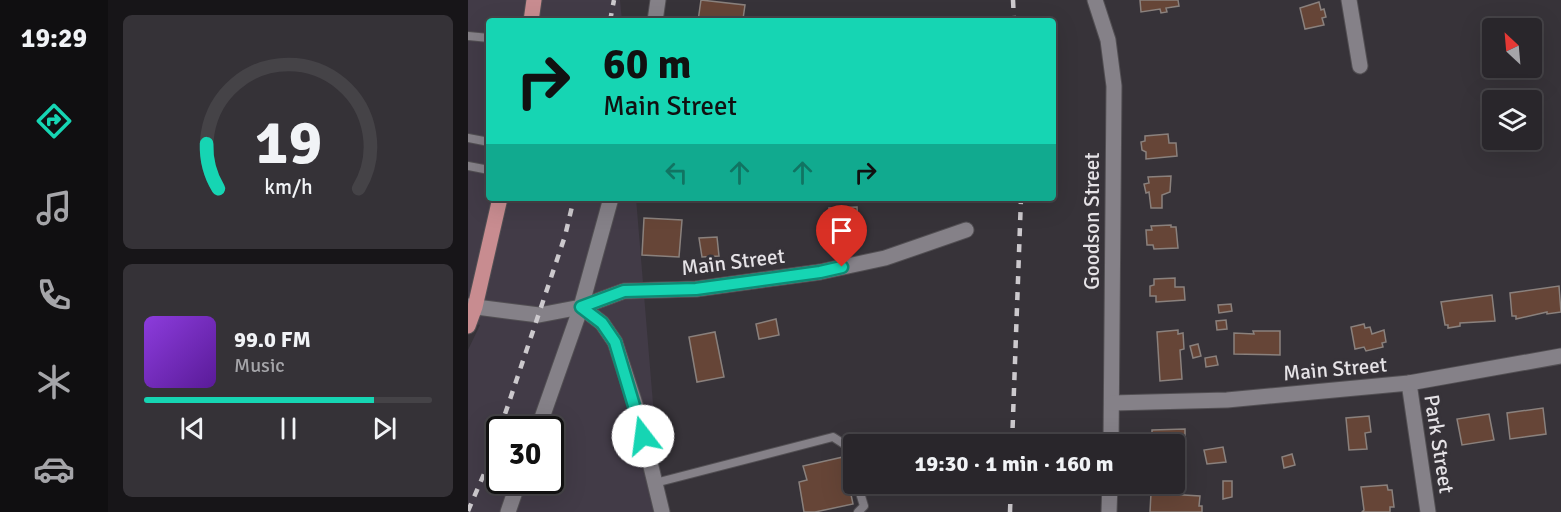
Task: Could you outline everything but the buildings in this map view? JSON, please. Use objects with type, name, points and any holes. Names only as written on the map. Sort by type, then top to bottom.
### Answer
[{"type":"main road","points":[[531,18],[534,0]]},
{"type":"main road","points":[[468,326],[471,306],[499,201]]},
{"type":"street","points":[[655,18],[658,0]]},
{"type":"street","name":"Goodson Street","points":[[1095,0],[1108,40],[1114,86],[1111,434]]},
{"type":"street","points":[[1349,0],[1360,66]]},
{"type":"street","points":[[543,416],[581,307],[610,201]]},
{"type":"street","name":"Main Street","points":[[471,306],[539,315],[581,307],[624,291],[696,289],[820,272],[885,258],[966,230]]},
{"type":"street","points":[[581,307],[602,323],[615,342],[638,413],[662,512]]},
{"type":"street","name":"Main Street","points":[[1112,403],[1227,400],[1409,383],[1561,356]]},
{"type":"street","name":"Park Street","points":[[1409,383],[1428,512]]},
{"type":"street","points":[[508,512],[514,494]]},
{"type":"street","points":[[1109,512],[1110,494]]},
{"type":"lane","points":[[468,36],[486,38]]},
{"type":"lane","points":[[468,138],[486,141]]},
{"type":"lane","points":[[468,166],[486,169]]},
{"type":"lane","points":[[655,483],[833,437],[843,443]]},
{"type":"lane","points":[[858,512],[864,506],[860,494]]},
{"type":"shaded area","points":[[468,0],[620,0],[622,18],[486,18],[486,201],[636,201],[658,464],[670,512],[468,512],[468,350],[480,325],[468,321]]},
{"type":"railway","points":[[611,18],[614,0]]},
{"type":"railway","points":[[1013,0],[1014,18]]},
{"type":"railway","points":[[504,416],[565,236],[573,201]]},
{"type":"railway","points":[[1012,434],[1021,201]]},
{"type":"railway","points":[[468,511],[486,469]]},
{"type":"railway","points":[[1010,512],[1011,494]]},
{"type":"route","points":[[643,436],[615,342],[602,323],[581,307],[624,291],[696,289],[842,267]]}]
